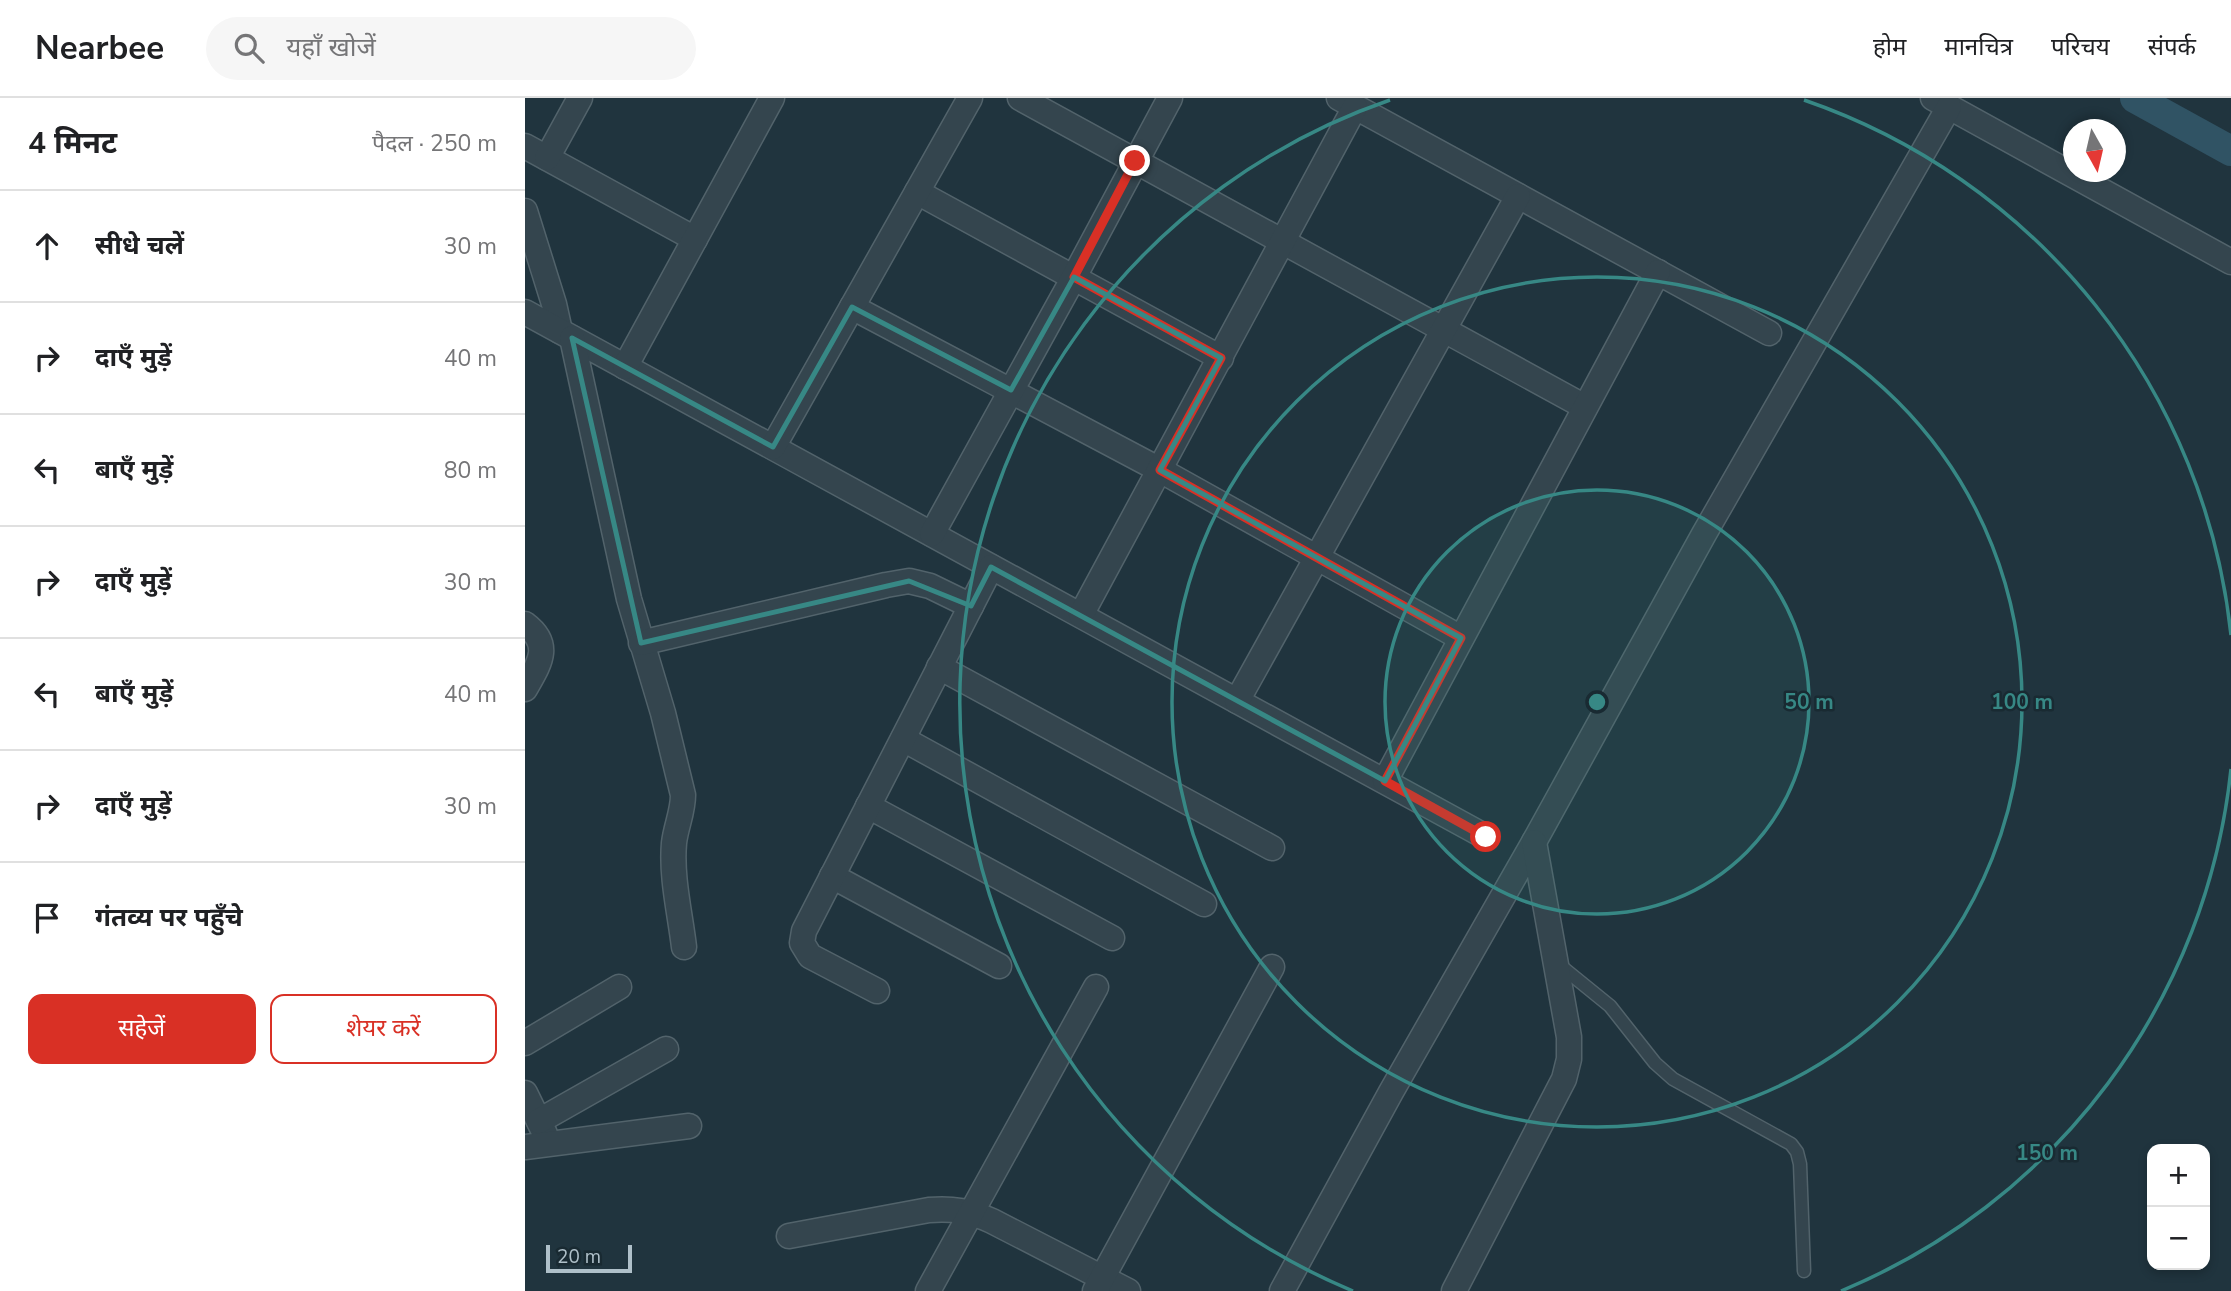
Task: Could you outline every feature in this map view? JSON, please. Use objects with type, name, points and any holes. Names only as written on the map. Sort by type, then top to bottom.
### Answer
[{"type":"street","points":[[547,159],[580,98]]},
{"type":"street","points":[[625,367],[772,98]]},
{"type":"street","points":[[773,447],[970,98]]},
{"type":"street","points":[[1020,98],[1585,407]]},
{"type":"street","points":[[932,534],[1170,98]]},
{"type":"street","points":[[1081,615],[1283,241],[1347,102],[1769,333]]},
{"type":"street","points":[[1282,1291],[1391,1092],[1534,842],[1941,102],[2231,261]]},
{"type":"street","points":[[525,146],[695,239]]},
{"type":"street","points":[[917,192],[1221,358]]},
{"type":"street","points":[[1237,701],[1518,196]]},
{"type":"street","points":[[525,211],[566,335],[641,643],[663,713],[683,795],[683,808],[674,842],[674,865],[684,947]]},
{"type":"street","points":[[1385,781],[1658,272]]},
{"type":"street","points":[[852,307],[1160,470],[1461,638]]},
{"type":"street","points":[[525,312],[1486,837]]},
{"type":"street","points":[[877,991],[810,956],[802,943],[804,931],[991,566]]},
{"type":"street","points":[[641,643],[909,581],[930,586],[971,606]]},
{"type":"street","points":[[525,624],[537,633],[542,646],[539,664],[525,689]]},
{"type":"street","points":[[939,667],[1272,848]]},
{"type":"street","points":[[903,739],[1204,904]]},
{"type":"street","points":[[868,806],[1112,938]]},
{"type":"street","points":[[1454,1291],[1565,1079],[1569,1059],[1569,1037],[1534,842]]},
{"type":"street","points":[[832,876],[999,966]]},
{"type":"street","points":[[1098,1284],[1272,967]]},
{"type":"street","points":[[525,1043],[619,987]]},
{"type":"street","points":[[928,1291],[1096,987]]},
{"type":"street","points":[[538,1121],[666,1049]]},
{"type":"street","points":[[525,1093],[550,1144]]},
{"type":"street","points":[[525,1147],[689,1126]]},
{"type":"street","points":[[789,1236],[929,1210],[972,1212],[1098,1284],[1128,1291]]},
{"type":"lane","points":[[1556,962],[1611,1006],[1655,1063],[1672,1079],[1791,1144],[1797,1152],[1800,1164],[1804,1271]]},
{"type":"highlighted area","points":[[1074,277],[1221,358],[1160,470],[1461,638],[1385,781],[991,567],[971,606],[909,581],[641,643],[572,338],[773,447],[852,307],[1011,390]]},
{"type":"waterway","points":[[2135,98],[2231,151]]},
{"type":"route","points":[[1135,161],[1074,277],[1221,358],[1160,470],[1461,638],[1385,781],[1486,837]]}]
